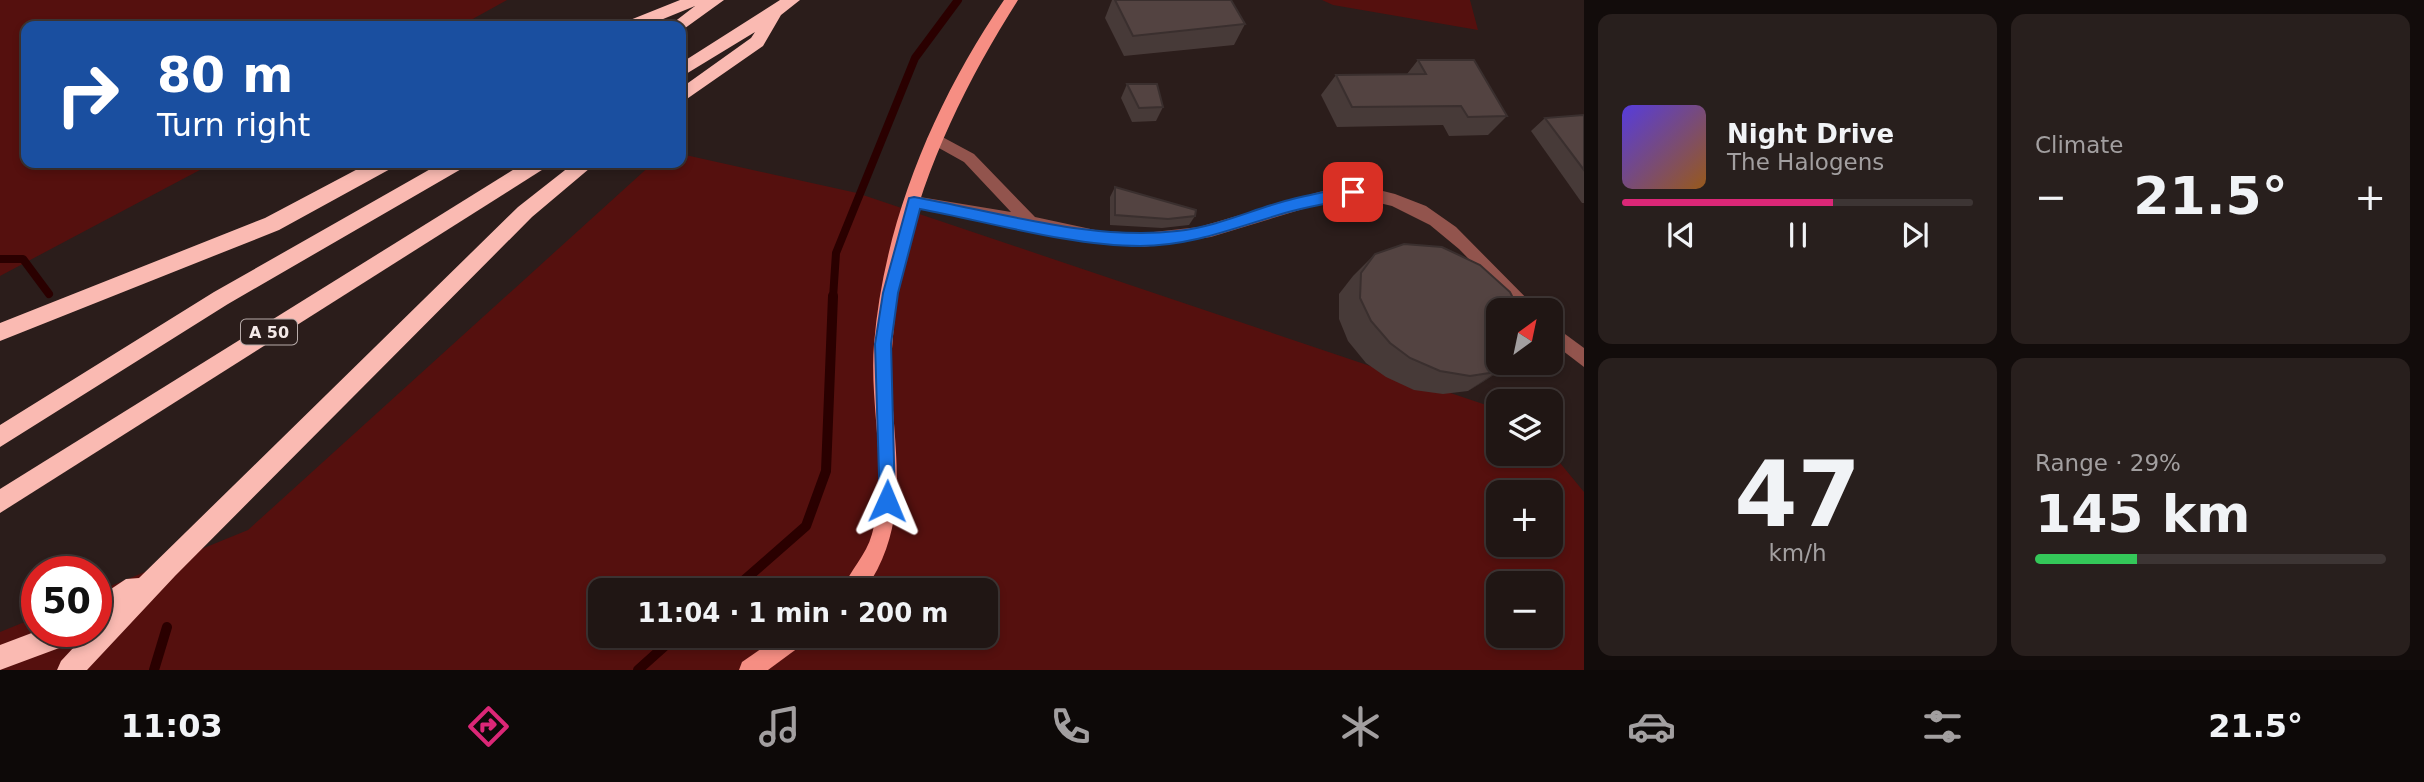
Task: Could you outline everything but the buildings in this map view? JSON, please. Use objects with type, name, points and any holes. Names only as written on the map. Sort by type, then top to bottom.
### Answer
[{"type":"highway","points":[[643,21],[695,0]]},
{"type":"highway","points":[[684,21],[716,0]]},
{"type":"highway","points":[[686,68],[792,0]]},
{"type":"highway","points":[[686,93],[757,42],[776,10]]},
{"type":"highway","points":[[0,332],[272,224],[376,168]]},
{"type":"highway","points":[[0,437],[221,298],[447,168]]},
{"type":"highway","name":"A 50","points":[[0,502],[530,168]]},
{"type":"highway","points":[[71,670],[166,567],[525,212],[581,168]]},
{"type":"highway","points":[[112,603],[166,567]]},
{"type":"highway","points":[[0,659],[31,647]]},
{"type":"main road","points":[[860,578],[876,553],[885,523],[888,480],[883,344],[891,293],[914,202],[947,104],[967,66],[1011,0]]},
{"type":"main road","points":[[751,670],[781,648]]},
{"type":"lane","points":[[935,139],[969,158],[1030,222]]},
{"type":"lane","points":[[914,202],[1030,222],[1100,238],[1141,240],[1179,237],[1230,226],[1336,193],[1373,193],[1422,212],[1450,232],[1518,298]]},
{"type":"lane","points":[[1563,341],[1584,359]]},
{"type":"shaded area","points":[[0,0],[507,0],[469,21],[21,21],[21,168],[204,168],[0,276]]},
{"type":"shaded area","points":[[1322,0],[1470,0],[1478,30],[1333,5]]},
{"type":"shaded area","points":[[686,155],[857,193],[1486,405],[1486,466],[1563,466],[1584,492],[1584,670],[0,670],[0,632],[21,623],[21,647],[112,647],[112,585],[248,530],[647,168],[686,168]]},
{"type":"waterway","points":[[833,298],[836,253],[915,58],[958,0]]},
{"type":"waterway","points":[[0,259],[23,259],[49,294]]},
{"type":"waterway","points":[[747,578],[806,526],[826,471],[833,296]]},
{"type":"waterway","points":[[154,670],[167,627]]},
{"type":"waterway","points":[[638,670],[663,648]]},
{"type":"route","points":[[887,501],[883,344],[891,293],[914,202],[1030,222],[1100,238],[1141,240],[1179,237],[1230,226],[1336,193],[1353,192]]}]
